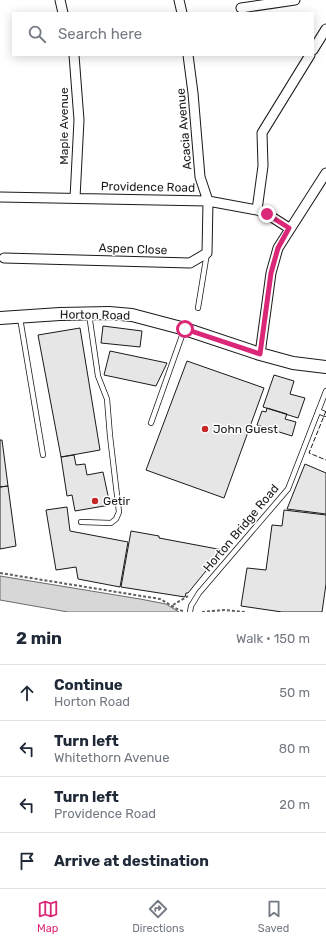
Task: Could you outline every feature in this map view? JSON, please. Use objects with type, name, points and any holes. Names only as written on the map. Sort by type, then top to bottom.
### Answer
[{"type":"street","points":[[60,0],[63,12]]},
{"type":"street","points":[[179,0],[182,12]]},
{"type":"street","points":[[241,8],[295,0]]},
{"type":"street","points":[[314,48],[326,29]]},
{"type":"street","name":"Maple Avenue","points":[[74,56],[78,120],[75,198]]},
{"type":"street","name":"Acacia Avenue","points":[[188,56],[193,93],[200,177],[208,201]]},
{"type":"street","points":[[257,210],[263,166],[262,133],[309,56]]},
{"type":"street","points":[[260,354],[271,273],[278,248],[289,228],[326,174]]},
{"type":"street","name":"Providence Road","points":[[0,196],[208,201],[257,210],[267,214],[289,228]]},
{"type":"street","points":[[207,253],[208,201]]},
{"type":"street","name":"Aspen Close","points":[[4,258],[190,263],[207,253]]},
{"type":"street","name":"Horton Road","points":[[0,318],[110,313],[132,315],[185,329],[293,364],[326,367]]},
{"type":"lane","points":[[198,308],[207,253]]},
{"type":"lane","points":[[82,522],[111,523],[116,519],[119,512],[107,399],[98,376],[89,314]]},
{"type":"lane","points":[[20,316],[43,455]]},
{"type":"lane","points":[[151,423],[185,329]]},
{"type":"lane","name":"Horton Bridge Road","points":[[189,612],[199,593],[288,489],[326,391]]},
{"type":"lane","points":[[318,411],[325,414]]},
{"type":"path","points":[[0,573],[160,599],[177,610],[189,612]]},
{"type":"path","points":[[173,606],[188,596]]},
{"type":"path","points":[[202,612],[224,610],[245,612]]},
{"type":"shaded area","points":[[0,576],[166,604],[179,612],[68,612],[0,600]]},
{"type":"building","points":[[103,326],[142,331],[140,347],[101,343]]},
{"type":"building","points":[[80,328],[100,450],[61,457],[38,335]]},
{"type":"building","points":[[110,351],[167,363],[156,386],[104,375]]},
{"type":"building","name":"John Guest","points":[[187,361],[264,388],[224,498],[146,470]]},
{"type":"building","name":"John Guest","points":[[274,375],[294,381],[290,394],[305,398],[298,418],[263,407]]},
{"type":"building","points":[[267,408],[287,414],[285,419],[296,422],[292,436],[257,425],[262,411],[266,412]]},
{"type":"building","points":[[0,440],[2,440],[8,486],[0,487]]},
{"type":"building","points":[[74,455],[76,465],[85,464],[87,475],[103,472],[110,505],[75,511],[72,495],[67,496],[61,457]]},
{"type":"building","points":[[305,464],[326,473],[326,514],[287,509]]},
{"type":"building","points":[[8,486],[16,546],[0,549],[0,487]]},
{"type":"building","points":[[67,507],[70,531],[128,542],[120,587],[78,579],[76,567],[56,570],[46,510]]},
{"type":"building","points":[[284,510],[326,515],[326,584],[322,612],[282,612],[241,606],[247,568],[266,570],[272,525],[282,526]]},
{"type":"building","points":[[131,531],[223,550],[188,593],[186,593],[185,597],[121,587]]},
{"type":"fence","points":[[326,411],[309,453],[326,460]]},
{"type":"place","name":"John Guest","points":[[205,429]]},
{"type":"place","name":"Getir","points":[[95,501]]},
{"type":"route","points":[[185,329],[260,354],[271,273],[278,248],[289,228],[267,214]]}]
